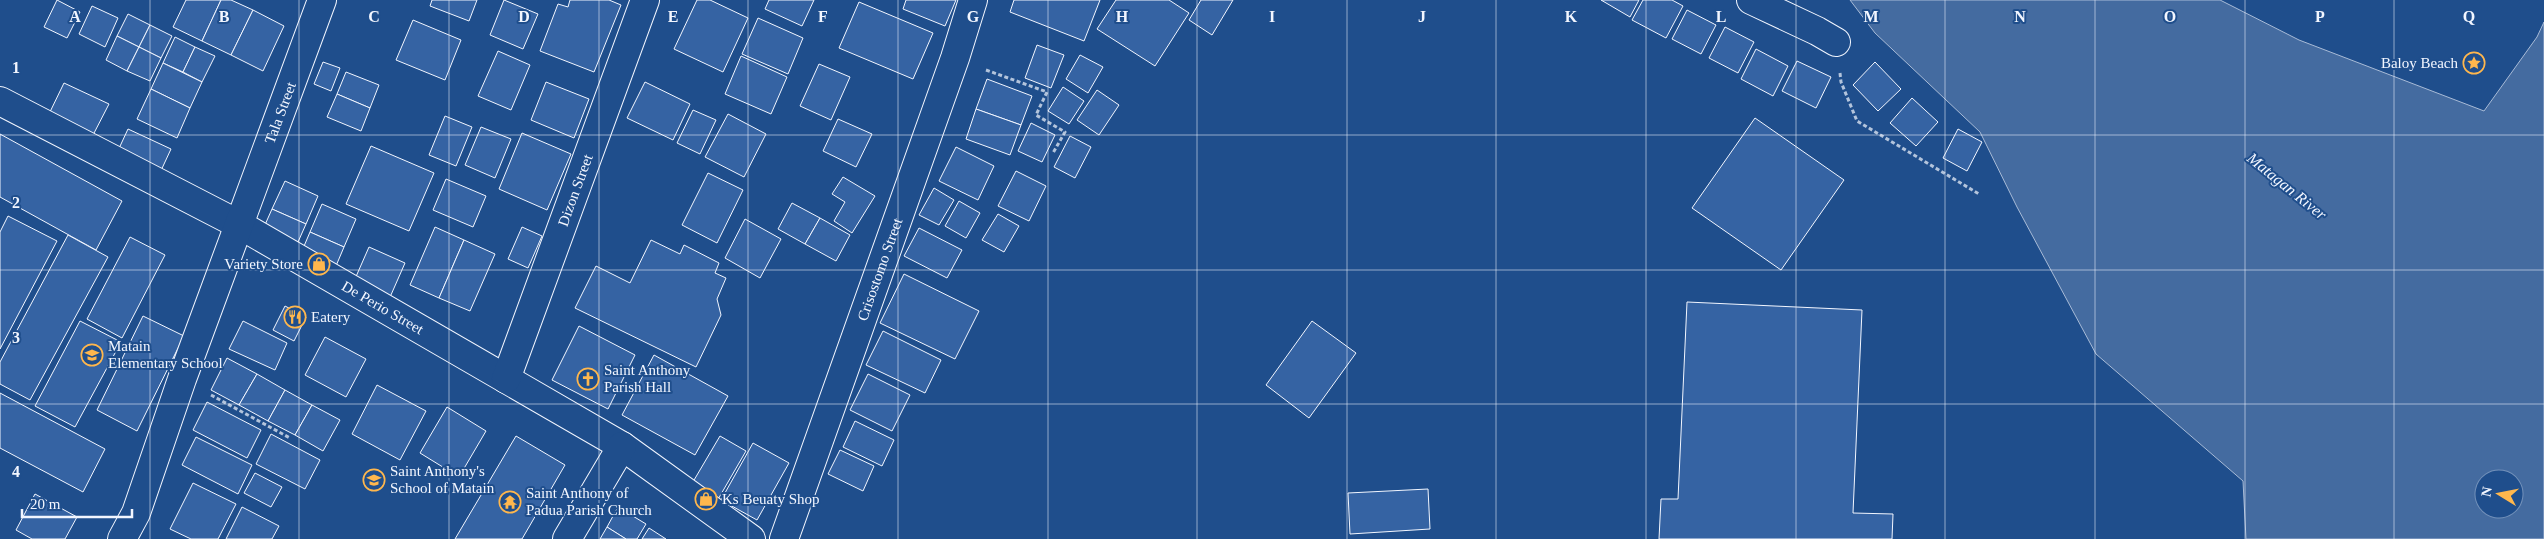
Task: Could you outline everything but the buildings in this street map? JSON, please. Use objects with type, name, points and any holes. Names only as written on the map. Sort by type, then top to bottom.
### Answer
[{"type":"street","name":"Tala Street","points":[[122,539],[136,513],[182,379],[322,0]]},
{"type":"street","name":"Dizon Street","points":[[506,379],[645,0]]},
{"type":"street","name":"Crisostomo Street","points":[[784,539],[955,58],[973,0]]},
{"type":"street","points":[[1751,0],[1836,42]]},
{"type":"street","name":"De Perio Street","points":[[0,101],[240,225],[622,446],[751,539]]},
{"type":"street","points":[[567,539],[622,446]]},
{"type":"path","points":[[1836,42],[1841,82],[1857,121],[1979,194]]},
{"type":"path","points":[[955,58],[1047,92],[1036,115],[1065,132],[1053,153]]},
{"type":"path","points":[[182,379],[290,438]]},
{"type":"water","name":"Matagan River","points":[[1850,0],[2220,0],[2299,40],[2484,111],[2537,37],[2544,22],[2544,539],[2246,539],[2243,481],[2096,354],[2017,207],[1980,132],[1875,33]]},
{"type":"place","name":"Baloy Beach","points":[[2474,63]]},
{"type":"place","name":"Variety Store","points":[[319,264]]},
{"type":"place","name":"Eatery","points":[[295,317]]},
{"type":"place","name":"Matain Elementary School","points":[[92,355]]},
{"type":"place","name":"Saint Anthony Parish Hall","points":[[588,379]]},
{"type":"place","name":"Saint Anthony's School of Matain","points":[[374,480]]},
{"type":"place","name":"Ks Beuaty Shop","points":[[706,499]]},
{"type":"place","name":"Saint Anthony of Padua Parish Church","points":[[510,502]]}]
